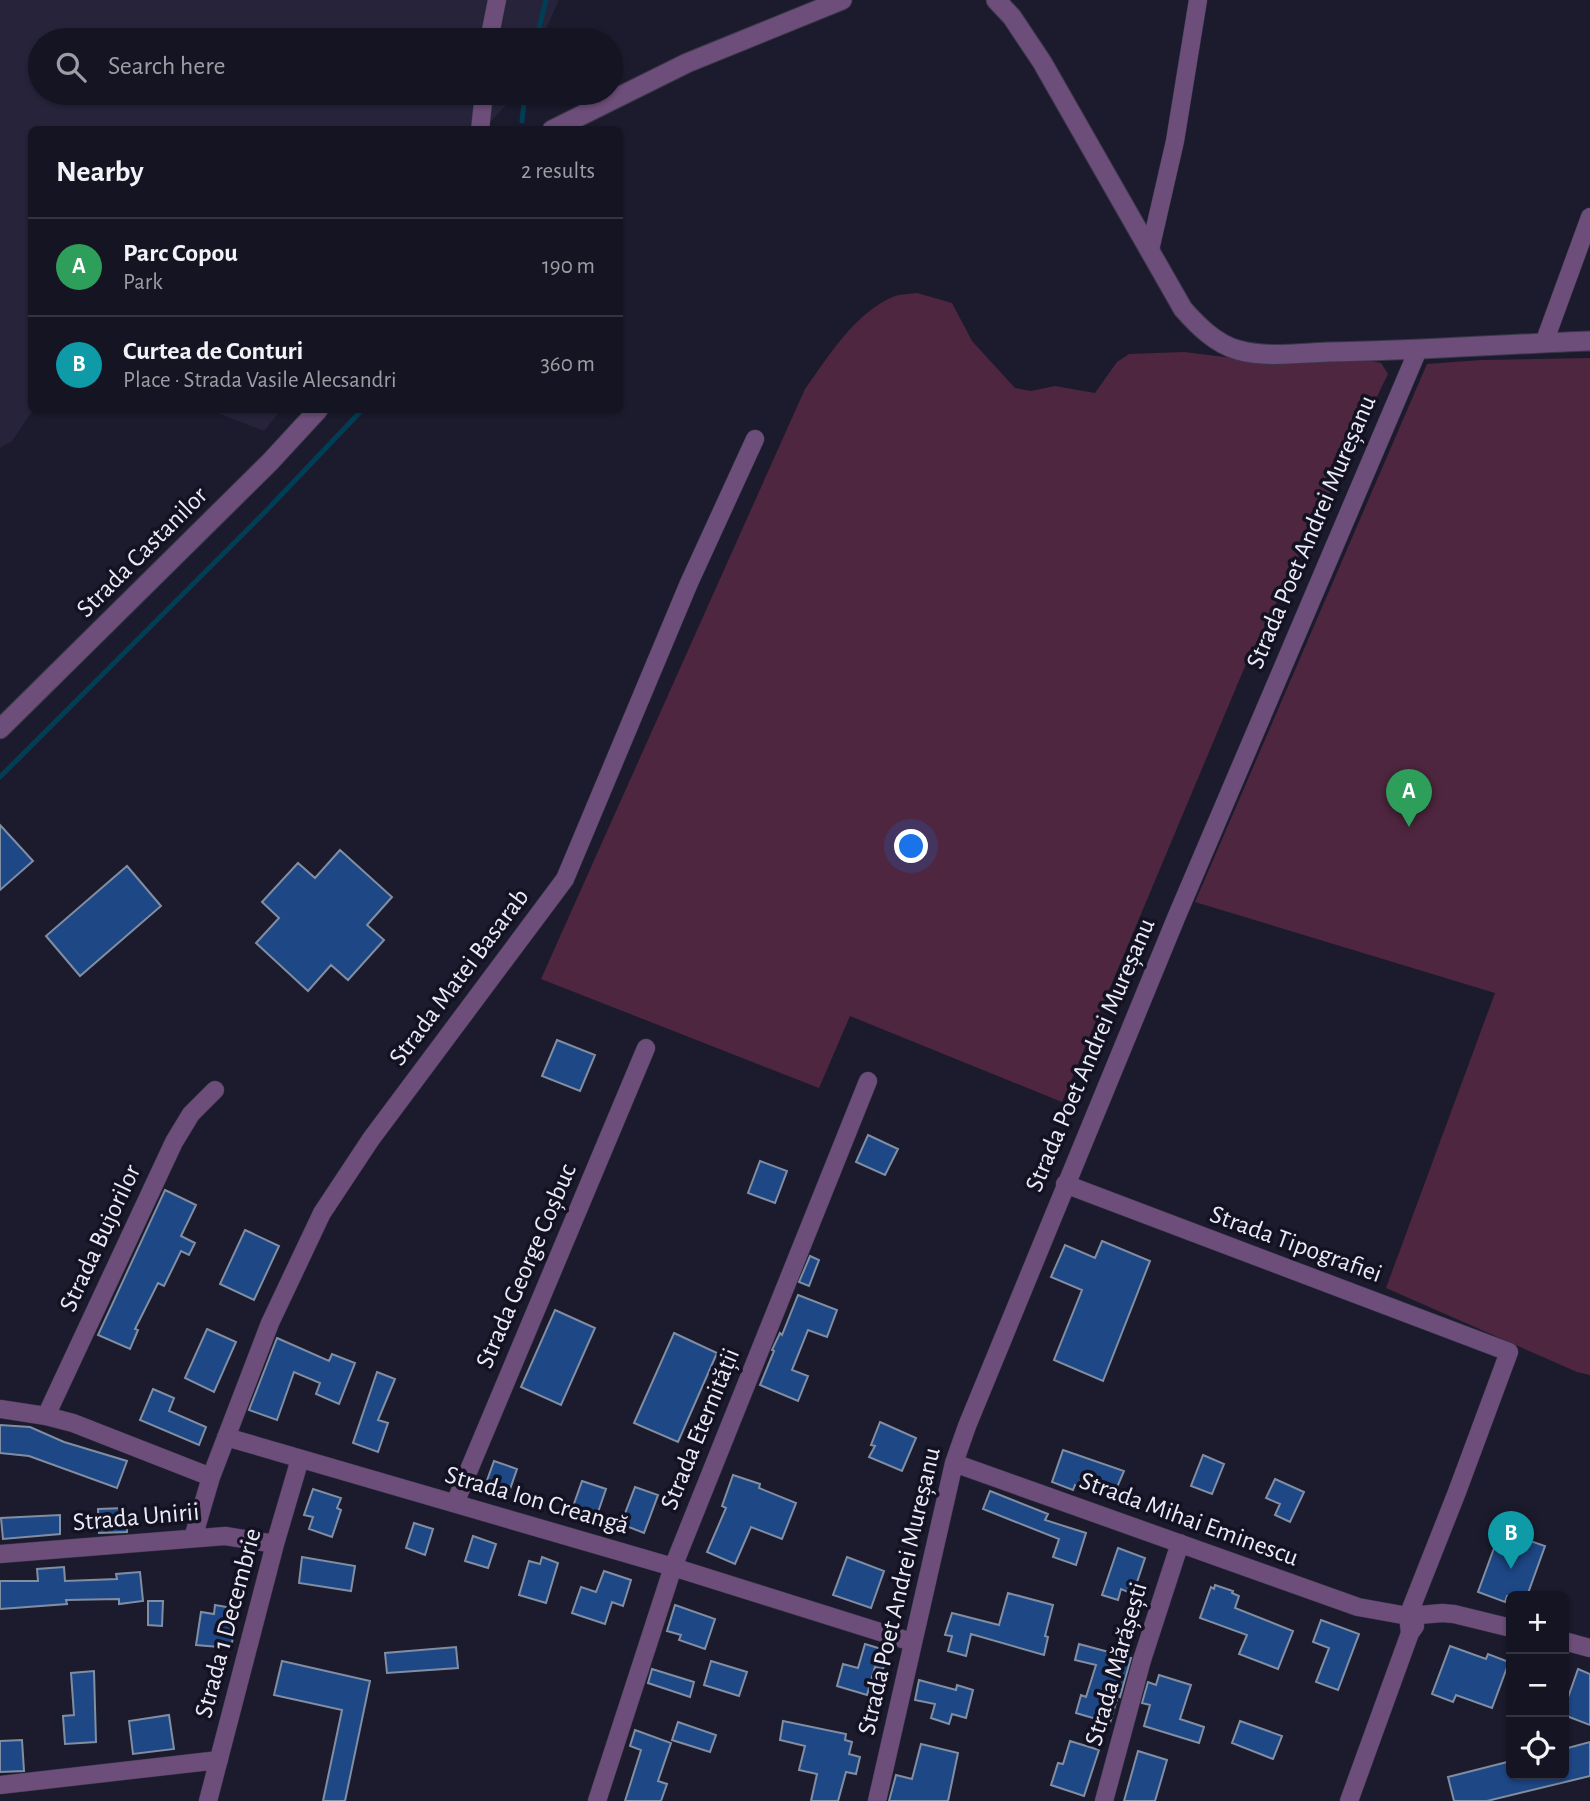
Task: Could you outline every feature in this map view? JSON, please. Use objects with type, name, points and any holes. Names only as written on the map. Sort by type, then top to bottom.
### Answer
[{"type":"street","points":[[491,28],[497,0]]},
{"type":"street","points":[[623,95],[687,63],[842,0]]},
{"type":"street","points":[[996,0],[1012,17],[1042,62],[1183,309],[1199,327],[1236,350],[1286,354],[1590,341]]},
{"type":"street","points":[[1150,250],[1175,141],[1198,0]]},
{"type":"street","points":[[480,126],[483,105]]},
{"type":"street","points":[[560,126],[602,105]]},
{"type":"street","points":[[1544,343],[1590,217]]},
{"type":"street","name":"Strada Poet Andrei Mureșanu","points":[[877,1801],[954,1463],[1065,1184],[1418,350]]},
{"type":"street","name":"Strada Castanilor","points":[[0,729],[271,462],[315,413]]},
{"type":"street","name":"Strada Matei Basarab","points":[[193,1538],[226,1437],[270,1323],[307,1242],[337,1186],[565,879],[688,583],[755,439]]},
{"type":"street","name":"Strada George Coșbuc","points":[[455,1503],[646,1048]]},
{"type":"street","name":"Strada Eternității","points":[[597,1801],[673,1567],[868,1081]]},
{"type":"street","name":"Strada Bujorilor","points":[[46,1416],[174,1142],[191,1114],[215,1090]]},
{"type":"street","name":"Strada Tipografiei","points":[[1065,1184],[1509,1352],[1457,1492],[1414,1621]]},
{"type":"street","points":[[0,1409],[73,1423],[211,1477]]},
{"type":"street","name":"Strada Ion Creangă","points":[[226,1437],[673,1567],[912,1642]]},
{"type":"street","name":"Strada 1 Decembrie","points":[[208,1801],[300,1459]]},
{"type":"street","name":"Strada Mihai Eminescu","points":[[954,1463],[1358,1607],[1414,1621],[1442,1613],[1506,1627]]},
{"type":"street","name":"Strada Unirii","points":[[0,1554],[193,1538],[241,1537],[275,1544]]},
{"type":"street","name":"Strada Mărășești","points":[[1104,1801],[1142,1660],[1180,1543]]},
{"type":"street","points":[[1349,1801],[1414,1621]]},
{"type":"street","points":[[1569,1642],[1590,1648]]},
{"type":"street","points":[[0,1785],[219,1760]]},
{"type":"shaded area","points":[[0,0],[559,0],[546,28],[28,28],[28,105],[506,105],[487,126],[28,126],[28,413],[31,413],[12,441],[0,448]]},
{"type":"shaded area","points":[[917,293],[952,303],[972,341],[1015,388],[1031,391],[1055,386],[1095,393],[1117,362],[1129,354],[1184,352],[1272,363],[1371,361],[1381,363],[1388,374],[1243,671],[1062,1102],[850,1016],[819,1088],[541,979],[805,389],[833,349],[867,313],[895,296]]},
{"type":"shaded area","points":[[1590,358],[1590,1375],[1577,1372],[1386,1288],[1495,993],[1195,902],[1427,364]]},
{"type":"shaded area","points":[[218,413],[279,413],[264,431]]},
{"type":"building","points":[[0,825],[33,861],[0,890]]},
{"type":"building","points":[[340,850],[392,897],[367,925],[384,940],[348,980],[331,965],[308,991],[256,943],[279,918],[262,902],[298,863],[315,878]]},
{"type":"building","points":[[127,866],[161,906],[80,976],[46,936]]},
{"type":"building","points":[[557,1040],[595,1055],[580,1091],[542,1076]]},
{"type":"building","points":[[868,1135],[898,1149],[885,1175],[856,1162]]},
{"type":"building","points":[[760,1161],[787,1171],[775,1203],[748,1193]]},
{"type":"building","points":[[165,1190],[196,1205],[181,1236],[195,1243],[189,1255],[181,1251],[164,1286],[158,1283],[135,1329],[138,1330],[130,1349],[98,1335]]},
{"type":"building","points":[[245,1230],[279,1246],[254,1300],[220,1284]]},
{"type":"building","points":[[1102,1241],[1150,1261],[1103,1381],[1054,1360],[1082,1290],[1051,1277],[1065,1245],[1095,1258]]},
{"type":"building","points":[[810,1256],[819,1260],[809,1286],[799,1282]]},
{"type":"building","points":[[798,1295],[837,1310],[827,1337],[808,1330],[792,1370],[808,1376],[798,1401],[760,1385],[774,1351],[772,1350],[780,1333],[782,1335]]},
{"type":"building","points":[[555,1310],[595,1328],[561,1405],[521,1387]]},
{"type":"building","points":[[207,1329],[236,1342],[214,1392],[185,1378]]},
{"type":"building","points":[[674,1333],[717,1353],[678,1442],[634,1423]]},
{"type":"building","points":[[277,1338],[329,1361],[332,1354],[355,1363],[339,1404],[316,1394],[320,1383],[294,1372],[277,1420],[249,1410]]},
{"type":"building","points":[[377,1372],[395,1379],[378,1420],[388,1423],[378,1452],[353,1443]]},
{"type":"building","points":[[153,1389],[174,1398],[169,1411],[206,1427],[199,1445],[140,1420]]},
{"type":"building","points":[[880,1422],[916,1438],[902,1471],[869,1457],[875,1446],[871,1445]]},
{"type":"building","points":[[0,1425],[30,1427],[64,1442],[127,1461],[117,1488],[29,1456],[0,1453]]},
{"type":"building","points":[[1063,1450],[1124,1471],[1115,1492],[1106,1489],[1103,1495],[1075,1485],[1073,1490],[1052,1482]]},
{"type":"building","points":[[1203,1455],[1224,1464],[1212,1494],[1191,1486]]},
{"type":"building","points":[[494,1461],[517,1469],[508,1495],[485,1486]]},
{"type":"building","points":[[733,1475],[760,1484],[759,1488],[796,1503],[782,1539],[751,1527],[735,1564],[707,1552],[726,1508],[722,1506]]},
{"type":"building","points":[[1275,1479],[1304,1492],[1290,1522],[1275,1515],[1280,1504],[1266,1498]]},
{"type":"building","points":[[582,1481],[606,1489],[596,1518],[593,1517],[592,1522],[570,1515]]},
{"type":"building","points":[[635,1487],[658,1495],[644,1533],[621,1524]]},
{"type":"building","points":[[313,1489],[341,1498],[337,1508],[341,1510],[332,1537],[309,1529],[313,1517],[304,1515]]},
{"type":"building","points":[[990,1491],[1048,1514],[1045,1520],[1086,1533],[1076,1565],[1053,1557],[1059,1539],[983,1509]]},
{"type":"building","points":[[125,1508],[127,1532],[99,1533],[98,1509]]},
{"type":"building","points":[[60,1515],[60,1534],[3,1539],[1,1518]]},
{"type":"building","points":[[414,1523],[433,1529],[425,1555],[406,1548]]},
{"type":"building","points":[[473,1536],[496,1544],[488,1568],[465,1561]]},
{"type":"building","points":[[1516,1536],[1545,1546],[1529,1591],[1506,1591],[1505,1602],[1478,1592],[1497,1540],[1512,1546]]},
{"type":"building","points":[[1118,1548],[1145,1558],[1133,1594],[1121,1589],[1118,1600],[1102,1595]]},
{"type":"building","points":[[302,1557],[355,1566],[351,1591],[299,1583]]},
{"type":"building","points":[[542,1557],[558,1563],[546,1603],[519,1595],[529,1561],[540,1564]]},
{"type":"building","points":[[847,1557],[884,1571],[871,1608],[833,1595]]},
{"type":"building","points":[[64,1567],[65,1581],[117,1579],[116,1574],[140,1572],[143,1601],[119,1604],[119,1599],[66,1600],[67,1604],[0,1609],[0,1581],[38,1581],[37,1569]]},
{"type":"building","points":[[604,1571],[631,1580],[623,1606],[612,1602],[605,1624],[572,1613],[581,1587],[596,1592]]},
{"type":"building","points":[[1215,1585],[1239,1596],[1235,1608],[1293,1631],[1278,1669],[1239,1654],[1247,1635],[1200,1618],[1211,1587],[1214,1589]]},
{"type":"building","points":[[1008,1593],[1053,1605],[1045,1636],[1048,1637],[1044,1655],[971,1634],[966,1656],[948,1651],[952,1636],[945,1635],[952,1613],[999,1625]]},
{"type":"building","points":[[148,1601],[163,1601],[162,1626],[148,1625]]},
{"type":"building","points":[[215,1605],[238,1609],[231,1648],[196,1645],[201,1612],[214,1614]]},
{"type":"building","points":[[675,1605],[715,1619],[705,1649],[679,1640],[681,1635],[667,1631]]},
{"type":"building","points":[[1321,1620],[1359,1634],[1338,1690],[1316,1682],[1329,1648],[1313,1642]]},
{"type":"building","points":[[865,1644],[888,1651],[883,1669],[875,1667],[867,1695],[837,1686],[843,1664],[858,1668]]},
{"type":"building","points":[[1079,1644],[1131,1658],[1110,1723],[1076,1713],[1081,1695],[1086,1697],[1096,1665],[1075,1660]]},
{"type":"building","points":[[1450,1646],[1486,1659],[1488,1654],[1506,1661],[1506,1670],[1492,1708],[1456,1695],[1453,1702],[1432,1694]]},
{"type":"building","points":[[456,1647],[458,1668],[387,1673],[385,1653]]},
{"type":"building","points":[[282,1661],[370,1681],[345,1801],[323,1801],[342,1710],[274,1695]]},
{"type":"building","points":[[711,1661],[747,1672],[739,1696],[704,1685]]},
{"type":"building","points":[[652,1669],[694,1682],[690,1697],[648,1683]]},
{"type":"building","points":[[1578,1669],[1590,1674],[1590,1725],[1569,1717],[1569,1695]]},
{"type":"building","points":[[94,1671],[96,1742],[65,1744],[63,1716],[74,1715],[71,1673]]},
{"type":"building","points":[[1159,1675],[1191,1685],[1180,1719],[1204,1727],[1199,1743],[1144,1726],[1150,1705],[1142,1703],[1148,1682],[1156,1685]]},
{"type":"building","points":[[919,1680],[956,1690],[957,1685],[973,1690],[966,1718],[952,1714],[949,1724],[931,1718],[935,1704],[915,1700]]},
{"type":"building","points":[[169,1715],[174,1749],[133,1754],[129,1721]]},
{"type":"building","points":[[783,1721],[846,1734],[845,1740],[852,1742],[849,1754],[860,1757],[856,1774],[846,1772],[838,1801],[811,1801],[817,1774],[799,1770],[805,1746],[780,1740]]},
{"type":"building","points":[[1240,1721],[1282,1736],[1273,1759],[1232,1743]]},
{"type":"building","points":[[678,1722],[716,1735],[710,1752],[672,1740]]},
{"type":"building","points":[[635,1730],[671,1743],[658,1781],[667,1784],[661,1801],[625,1801],[641,1750],[630,1746]]},
{"type":"building","points":[[22,1740],[24,1771],[0,1772],[0,1741]]},
{"type":"building","points":[[1070,1741],[1099,1750],[1084,1796],[1051,1785],[1058,1763],[1063,1764]]},
{"type":"building","points":[[1590,1742],[1590,1776],[1487,1801],[1454,1801],[1448,1777],[1506,1762],[1506,1780],[1569,1780],[1569,1748]]},
{"type":"building","points":[[921,1744],[958,1753],[948,1801],[889,1801],[896,1775],[912,1779]]},
{"type":"building","points":[[1138,1751],[1167,1760],[1155,1801],[1124,1801]]},
{"type":"waterway","points":[[539,28],[546,0]]},
{"type":"waterway","points":[[522,121],[524,105]]},
{"type":"waterway","points":[[0,777],[265,512],[359,413]]},
{"type":"place","name":"Parc Copou","points":[[1409,827]]},
{"type":"place","name":"Curtea de Conturi","points":[[1511,1569]]}]
